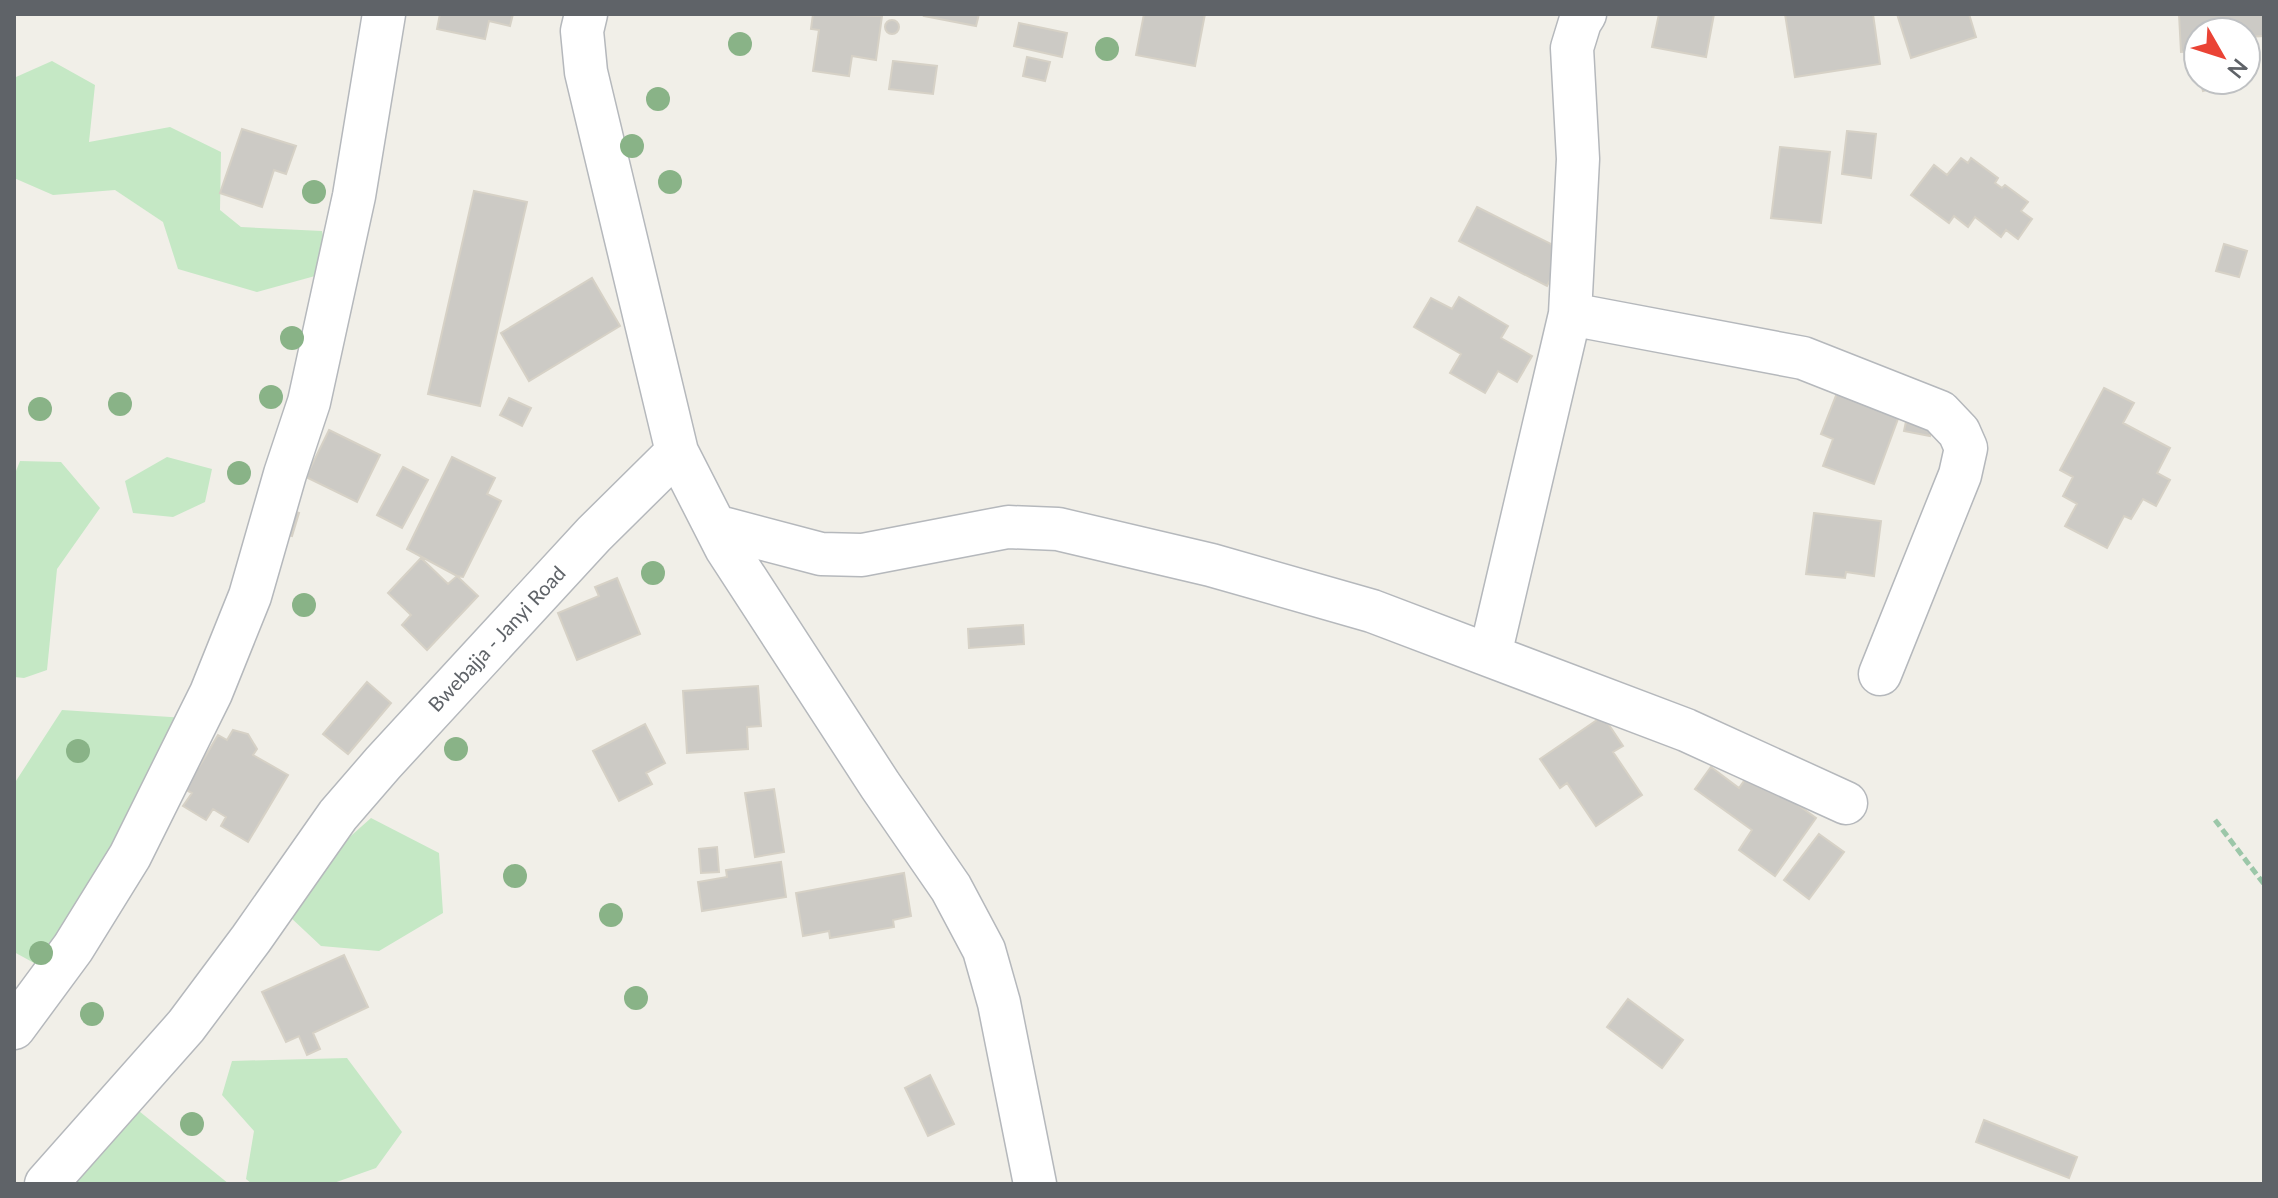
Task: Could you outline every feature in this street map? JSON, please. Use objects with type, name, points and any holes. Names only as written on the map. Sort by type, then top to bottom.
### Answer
[{"type":"street","points":[[14,1028],[73,948],[130,856],[211,693],[250,596],[312,387],[354,196],[384,14]]},
{"type":"street","points":[[586,14],[582,31],[586,72],[677,452],[726,548],[951,888],[984,950],[999,1003],[1035,1184]]},
{"type":"street","points":[[1490,655],[1570,314],[1578,159],[1572,48],[1585,14]]},
{"type":"street","points":[[1570,314],[1803,358],[1940,412],[1959,432],[1966,448],[1960,475],[1880,674]]},
{"type":"street","name":"Bwebajja - Janyi Road","points":[[46,1184],[186,1026],[338,815],[594,534],[677,452]]},
{"type":"street","points":[[715,526],[821,554],[862,555],[1008,527],[1058,529],[1211,565],[1372,611],[1490,655],[1686,730],[1846,803]]},
{"type":"path","points":[[2215,820],[2264,884]]},
{"type":"green space","points":[[52,61],[95,85],[89,142],[170,127],[221,152],[220,210],[241,227],[322,231],[327,257],[315,276],[257,292],[178,269],[163,222],[115,190],[53,195],[14,178],[16,77]]},
{"type":"green space","points":[[167,457],[212,469],[205,502],[173,517],[133,513],[125,481]]},
{"type":"green space","points":[[20,461],[61,462],[100,508],[57,569],[47,670],[24,678],[14,677],[14,476]]},
{"type":"green space","points":[[62,710],[186,718],[45,969],[14,952],[14,784]]},
{"type":"green space","points":[[371,818],[439,853],[443,913],[379,951],[321,946],[289,916],[325,859]]},
{"type":"green space","points":[[347,1058],[402,1132],[376,1168],[331,1184],[252,1184],[246,1179],[254,1131],[222,1095],[232,1061]]},
{"type":"green space","points":[[134,1107],[229,1184],[65,1184]]},
{"type":"building","points":[[440,14],[513,14],[510,26],[489,21],[485,39],[437,29]]},
{"type":"building","points":[[813,14],[882,16],[876,60],[852,56],[849,76],[813,71],[819,30],[811,29]]},
{"type":"building","points":[[925,14],[979,14],[976,26]]},
{"type":"building","points":[[1144,14],[1205,14],[1195,66],[1136,55]]},
{"type":"building","points":[[1659,14],[1714,14],[1706,57],[1652,47]]},
{"type":"building","points":[[1785,14],[1873,14],[1880,64],[1795,77]]},
{"type":"building","points":[[1897,14],[1969,14],[1976,37],[1911,58]]},
{"type":"building","points":[[2179,14],[2264,14],[2262,36],[2262,16],[2182,16],[2181,52]]},
{"type":"building","points":[[892,20],[899,27],[892,34],[885,27]]},
{"type":"building","points":[[1019,23],[1067,33],[1062,57],[1014,46]]},
{"type":"building","points":[[1027,57],[1050,62],[1045,81],[1023,76]]},
{"type":"building","points":[[893,61],[937,66],[933,94],[889,89]]},
{"type":"building","points":[[242,129],[296,146],[286,174],[274,170],[262,207],[220,193]]},
{"type":"building","points":[[1847,131],[1876,134],[1871,178],[1842,174]]},
{"type":"building","points":[[1780,147],[1830,152],[1821,223],[1771,218]]},
{"type":"building","points":[[1961,158],[1968,163],[1971,158],[1998,178],[1995,183],[2002,188],[2005,185],[2028,202],[2021,211],[2032,219],[2018,239],[2006,230],[2001,237],[1975,217],[1968,227],[1954,216],[1949,223],[1911,195],[1934,165],[1947,175]]},
{"type":"building","points":[[474,191],[527,202],[480,406],[428,394]]},
{"type":"building","points":[[1477,207],[1565,251],[1547,286],[1459,241]]},
{"type":"building","points":[[2224,244],[2247,251],[2239,277],[2216,271]]},
{"type":"building","points":[[592,278],[620,326],[529,381],[501,333]]},
{"type":"building","points":[[1459,297],[1508,326],[1501,338],[1532,356],[1517,382],[1498,371],[1485,393],[1450,373],[1461,354],[1414,327],[1431,298],[1452,309]]},
{"type":"building","points":[[2104,388],[2134,403],[2123,423],[2170,448],[2157,473],[2170,480],[2156,506],[2143,499],[2131,519],[2124,516],[2107,548],[2065,526],[2077,504],[2063,496],[2073,477],[2060,470]]},
{"type":"building","points":[[1837,393],[1899,416],[1874,484],[1823,466],[1833,439],[1821,434]]},
{"type":"building","points":[[1912,393],[1938,399],[1930,436],[1904,431]]},
{"type":"building","points":[[509,398],[531,408],[522,426],[500,415]]},
{"type":"building","points":[[329,430],[380,455],[357,502],[306,477]]},
{"type":"building","points":[[452,457],[495,478],[487,494],[501,501],[463,577],[407,549]]},
{"type":"building","points":[[403,467],[428,480],[402,528],[377,515]]},
{"type":"building","points":[[288,510],[299,513],[292,536],[280,533]]},
{"type":"building","points":[[1814,513],[1881,521],[1874,576],[1846,572],[1845,578],[1806,574]]},
{"type":"building","points":[[421,558],[448,584],[457,576],[478,596],[427,650],[402,625],[411,615],[388,593]]},
{"type":"building","points":[[617,578],[640,634],[577,660],[558,613],[599,596],[595,587]]},
{"type":"building","points":[[1023,625],[1024,644],[969,648],[968,629]]},
{"type":"building","points":[[367,682],[391,703],[348,754],[323,734]]},
{"type":"building","points":[[758,686],[761,726],[747,727],[748,749],[687,753],[683,691]]},
{"type":"building","points":[[1603,716],[1623,746],[1613,752],[1642,795],[1596,826],[1567,783],[1560,788],[1540,759]]},
{"type":"building","points":[[645,724],[665,763],[646,773],[652,784],[619,801],[593,751]]},
{"type":"building","points":[[233,730],[248,734],[257,749],[253,755],[288,775],[248,842],[221,826],[226,817],[213,809],[206,820],[183,806],[192,793],[175,784],[189,761],[199,767],[218,735],[227,740]]},
{"type":"building","points":[[1711,767],[1739,788],[1751,771],[1816,818],[1775,876],[1739,850],[1752,830],[1695,789]]},
{"type":"building","points":[[774,789],[784,852],[755,857],[745,793]]},
{"type":"building","points":[[1819,834],[1844,852],[1809,899],[1784,880]]},
{"type":"building","points":[[717,847],[719,872],[701,873],[699,849]]},
{"type":"building","points":[[781,862],[786,897],[702,911],[698,882],[727,877],[726,870]]},
{"type":"building","points":[[904,873],[911,916],[893,920],[894,927],[830,938],[829,931],[803,936],[796,893]]},
{"type":"building","points":[[344,955],[368,1007],[313,1033],[320,1049],[307,1055],[299,1036],[286,1042],[262,992]]},
{"type":"building","points":[[1628,999],[1683,1040],[1662,1068],[1607,1027]]},
{"type":"building","points":[[930,1075],[954,1124],[928,1136],[905,1088]]},
{"type":"building","points":[[1984,1120],[2077,1157],[2069,1178],[1976,1142]]}]
